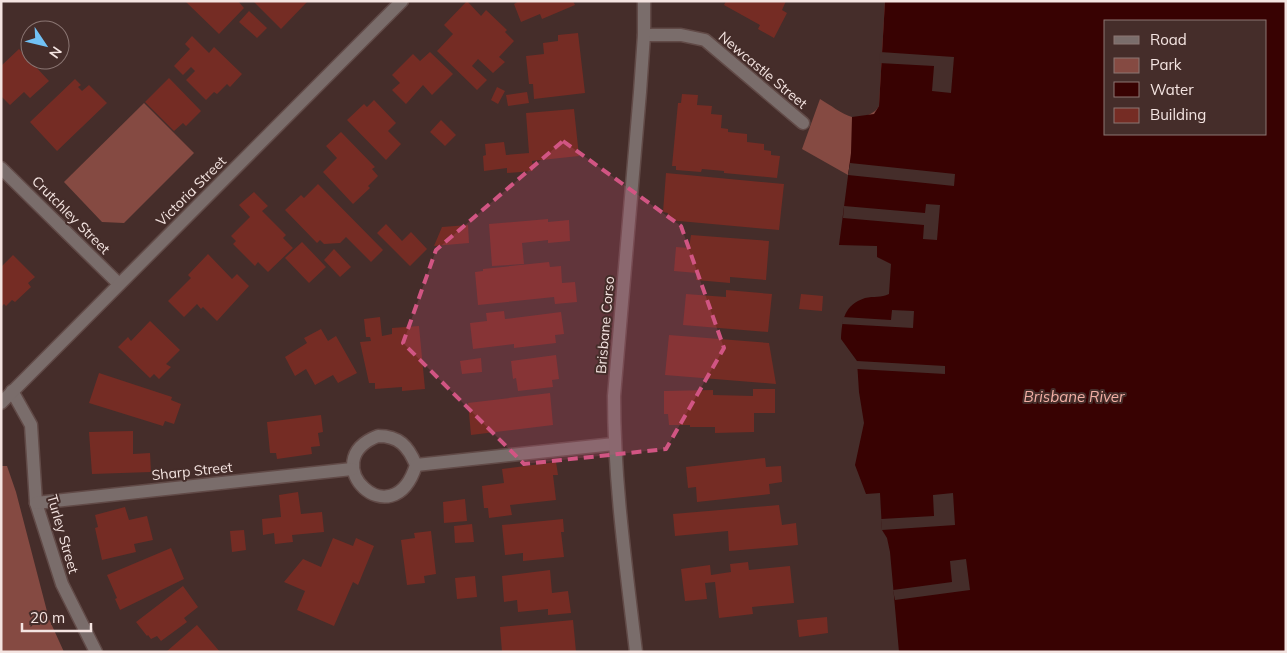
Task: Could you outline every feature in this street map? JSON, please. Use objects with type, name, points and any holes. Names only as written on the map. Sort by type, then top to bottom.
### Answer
[{"type":"street","name":"Victoria Street","points":[[1,403],[402,1]]},
{"type":"street","name":"Brisbane Corso","points":[[636,652],[618,500],[614,444],[614,396],[644,35],[644,1]]},
{"type":"street","name":"Newcastle Street","points":[[644,35],[681,35],[705,40],[802,123]]},
{"type":"street","name":"Crutchley Street","points":[[1,168],[119,284]]},
{"type":"street","name":"Turley Street","points":[[12,392],[31,425],[36,503],[62,584],[96,652]]},
{"type":"street","points":[[378,436],[388,436],[400,441],[408,448],[416,465],[404,488],[388,496],[378,496],[368,492],[357,481],[352,469],[355,456],[360,447],[368,440],[378,436]]},
{"type":"street","points":[[416,465],[614,444]]},
{"type":"street","name":"Sharp Street","points":[[36,503],[352,469]]},
{"type":"highlighted area","points":[[563,141],[681,226],[724,348],[666,449],[524,464],[403,343],[436,250]]},
{"type":"green space","points":[[885,1],[901,158],[850,164],[848,175],[802,149],[820,99],[840,112],[852,117],[868,115],[879,106]]},
{"type":"green space","points":[[144,103],[194,153],[124,223],[102,222],[64,182]]},
{"type":"green space","points":[[1,466],[7,466],[16,492],[49,619],[64,652],[1,652]]},
{"type":"water","name":"Brisbane River","points":[[885,1],[1286,1],[1286,652],[899,652],[890,552],[887,538],[882,530],[880,493],[866,494],[855,465],[864,423],[857,361],[841,339],[843,320],[848,309],[865,298],[889,294],[891,264],[877,257],[877,246],[839,245],[851,153],[852,117],[874,114],[879,106]]},
{"type":"pier","points":[[880,52],[954,57],[951,93],[932,91],[934,66],[879,63]]},
{"type":"pier","points":[[850,163],[955,174],[954,186],[848,175]]},
{"type":"pier","points":[[926,204],[940,205],[937,240],[923,239],[924,225],[843,218],[844,206],[925,213]]},
{"type":"pier","points":[[892,310],[914,311],[913,328],[842,324],[843,317],[891,320]]},
{"type":"pier","points":[[857,361],[945,366],[945,374],[857,369]]},
{"type":"pier","points":[[953,493],[955,525],[882,530],[881,519],[934,516],[933,495]]},
{"type":"pier","points":[[966,559],[970,590],[895,600],[893,590],[952,582],[950,561]]},
{"type":"building","points":[[185,1],[238,1],[244,8],[219,34]]},
{"type":"building","points":[[253,1],[308,1],[281,29]]},
{"type":"building","points":[[467,1],[481,16],[486,10],[507,30],[505,32],[514,41],[499,57],[505,62],[493,73],[478,59],[472,66],[487,80],[477,90],[437,51],[453,34],[444,25]]},
{"type":"building","points":[[519,1],[573,1],[575,5],[542,19],[540,14],[521,22],[514,4]]},
{"type":"building","points":[[726,1],[786,1],[782,10],[787,13],[774,38],[758,29],[760,25],[724,5]]},
{"type":"building","points":[[249,11],[267,28],[257,38],[239,22]]},
{"type":"building","points":[[578,33],[585,93],[534,99],[533,84],[529,84],[526,56],[544,54],[543,43],[558,41],[558,35]]},
{"type":"building","points":[[192,36],[209,53],[214,47],[242,74],[230,87],[227,84],[217,94],[214,92],[206,100],[186,80],[195,71],[191,67],[183,75],[174,66],[190,49],[185,44]]},
{"type":"building","points":[[19,49],[20,70],[39,70],[49,81],[30,98],[24,92],[10,105],[1,96],[1,66]]},
{"type":"building","points":[[430,52],[453,74],[432,95],[423,85],[406,104],[392,90],[400,83],[392,75],[413,54],[420,61]]},
{"type":"building","points":[[169,78],[201,111],[186,126],[183,123],[174,131],[145,102]]},
{"type":"building","points":[[75,79],[81,85],[78,87],[82,91],[89,85],[107,103],[57,151],[30,122]]},
{"type":"building","points":[[497,87],[505,91],[498,104],[491,100]]},
{"type":"building","points":[[527,92],[529,103],[508,106],[506,95]]},
{"type":"building","points":[[682,94],[698,95],[697,105],[712,106],[711,114],[722,115],[721,128],[728,129],[728,132],[747,134],[747,142],[764,144],[764,150],[771,151],[771,155],[780,156],[777,178],[702,169],[701,172],[676,170],[676,166],[672,166],[678,103],[681,103]]},
{"type":"building","points":[[374,100],[396,123],[388,131],[401,144],[386,160],[347,120],[364,104],[367,107]]},
{"type":"building","points":[[574,109],[579,156],[532,161],[533,171],[507,173],[507,168],[484,171],[483,156],[486,155],[485,144],[504,142],[506,155],[529,153],[526,113]]},
{"type":"building","points":[[441,120],[456,135],[445,146],[430,132]]},
{"type":"building","points":[[341,132],[375,167],[372,169],[378,176],[368,186],[370,188],[353,204],[323,172],[337,158],[326,146]]},
{"type":"building","points":[[666,173],[784,184],[779,230],[668,220],[668,213],[663,212]]},
{"type":"building","points":[[318,184],[383,250],[371,262],[346,237],[340,243],[324,244],[320,240],[317,243],[285,210],[301,195],[304,198]]},
{"type":"building","points":[[254,192],[268,206],[262,211],[286,235],[283,238],[293,248],[268,272],[258,262],[255,266],[233,244],[236,241],[231,236],[250,217],[239,205]]},
{"type":"building","points":[[548,219],[548,222],[569,220],[570,241],[548,243],[548,240],[522,243],[524,264],[492,266],[489,224]]},
{"type":"building","points":[[386,224],[402,241],[411,232],[427,249],[410,266],[377,233]]},
{"type":"building","points":[[468,225],[469,243],[434,246],[442,227]]},
{"type":"building","points":[[691,235],[769,241],[766,280],[730,277],[730,283],[696,280],[697,273],[674,271],[676,247],[689,248]]},
{"type":"building","points":[[302,242],[326,267],[309,283],[285,258]]},
{"type":"building","points":[[334,249],[351,267],[340,277],[324,260]]},
{"type":"building","points":[[208,254],[232,279],[237,274],[249,286],[217,321],[203,307],[201,309],[197,304],[184,317],[168,301],[191,278],[188,275]]},
{"type":"building","points":[[13,255],[35,277],[28,283],[31,287],[15,302],[12,300],[6,306],[4,304],[1,307],[1,267]]},
{"type":"building","points":[[549,262],[550,267],[561,266],[562,283],[575,282],[577,302],[555,304],[554,297],[478,305],[475,272],[483,271],[483,269]]},
{"type":"building","points":[[726,290],[772,294],[768,332],[683,325],[686,294],[726,297]]},
{"type":"building","points":[[801,294],[823,296],[822,311],[799,309]]},
{"type":"building","points":[[504,311],[505,319],[561,312],[564,334],[555,335],[556,343],[514,348],[514,344],[473,349],[470,323],[487,321],[486,313]]},
{"type":"building","points":[[380,317],[382,336],[392,334],[392,328],[419,326],[425,389],[402,391],[402,387],[375,389],[375,383],[369,383],[360,342],[371,341],[370,337],[366,337],[364,319]]},
{"type":"building","points":[[150,321],[180,350],[166,364],[171,367],[159,379],[154,374],[150,378],[118,347],[128,337],[131,341]]},
{"type":"building","points":[[321,329],[328,341],[336,336],[357,373],[338,383],[333,375],[315,385],[306,369],[295,376],[285,357],[307,343],[304,338]]},
{"type":"building","points":[[669,335],[769,343],[776,384],[665,375]]},
{"type":"building","points":[[556,355],[559,379],[552,380],[553,387],[518,391],[516,378],[513,379],[511,361]]},
{"type":"building","points":[[481,358],[482,372],[462,374],[460,361]]},
{"type":"building","points":[[99,373],[172,397],[171,400],[181,404],[174,424],[165,421],[163,426],[89,403]]},
{"type":"building","points":[[753,389],[775,389],[775,413],[754,413],[754,432],[715,433],[715,427],[669,425],[668,414],[664,414],[664,391],[713,390],[713,395],[753,396]]},
{"type":"building","points":[[550,393],[553,425],[471,435],[468,403]]},
{"type":"building","points":[[321,415],[323,432],[318,433],[320,446],[311,447],[312,454],[277,459],[276,453],[270,453],[267,422]]},
{"type":"building","points":[[133,431],[133,454],[150,453],[151,472],[92,474],[89,432]]},
{"type":"building","points":[[765,458],[766,467],[781,466],[782,482],[769,484],[770,494],[697,502],[696,487],[688,488],[686,467]]},
{"type":"building","points":[[556,462],[558,475],[553,475],[556,500],[510,505],[512,515],[489,518],[488,508],[484,508],[482,486],[504,483],[502,469]]},
{"type":"building","points":[[298,492],[301,514],[322,512],[324,532],[292,535],[293,542],[275,544],[274,533],[263,535],[262,519],[281,517],[279,495]]},
{"type":"building","points":[[465,499],[467,521],[444,523],[443,502]]},
{"type":"building","points":[[779,505],[782,525],[796,523],[798,545],[729,551],[728,531],[675,536],[673,514]]},
{"type":"building","points":[[125,507],[129,520],[147,516],[153,540],[134,544],[136,552],[102,560],[95,528],[98,527],[95,515]]},
{"type":"building","points":[[563,519],[564,532],[561,532],[564,557],[523,561],[523,553],[505,555],[502,525]]},
{"type":"building","points":[[472,524],[474,542],[455,543],[454,526]]},
{"type":"building","points":[[244,530],[246,550],[232,552],[230,531]]},
{"type":"building","points":[[431,531],[436,574],[424,576],[425,583],[407,585],[401,540],[415,538],[414,533]]},
{"type":"building","points":[[333,538],[353,546],[356,538],[374,546],[358,585],[353,582],[334,626],[297,610],[305,591],[284,582],[303,559],[321,567]]},
{"type":"building","points":[[171,548],[184,579],[120,610],[107,575]]},
{"type":"building","points":[[748,562],[749,570],[790,566],[794,603],[752,607],[753,614],[719,618],[715,582],[705,583],[707,599],[685,601],[681,569],[710,565],[711,575],[731,572],[730,564]]},
{"type":"building","points":[[550,570],[552,593],[568,591],[571,613],[548,615],[548,609],[518,612],[517,600],[504,602],[502,576]]},
{"type":"building","points":[[475,576],[477,597],[457,599],[455,578]]},
{"type":"building","points":[[183,586],[198,607],[184,618],[187,622],[161,641],[157,636],[151,639],[136,622]]},
{"type":"building","points":[[827,617],[828,633],[799,637],[797,620]]},
{"type":"building","points":[[573,620],[576,652],[502,652],[500,627]]},
{"type":"building","points":[[197,625],[220,652],[166,652]]}]
